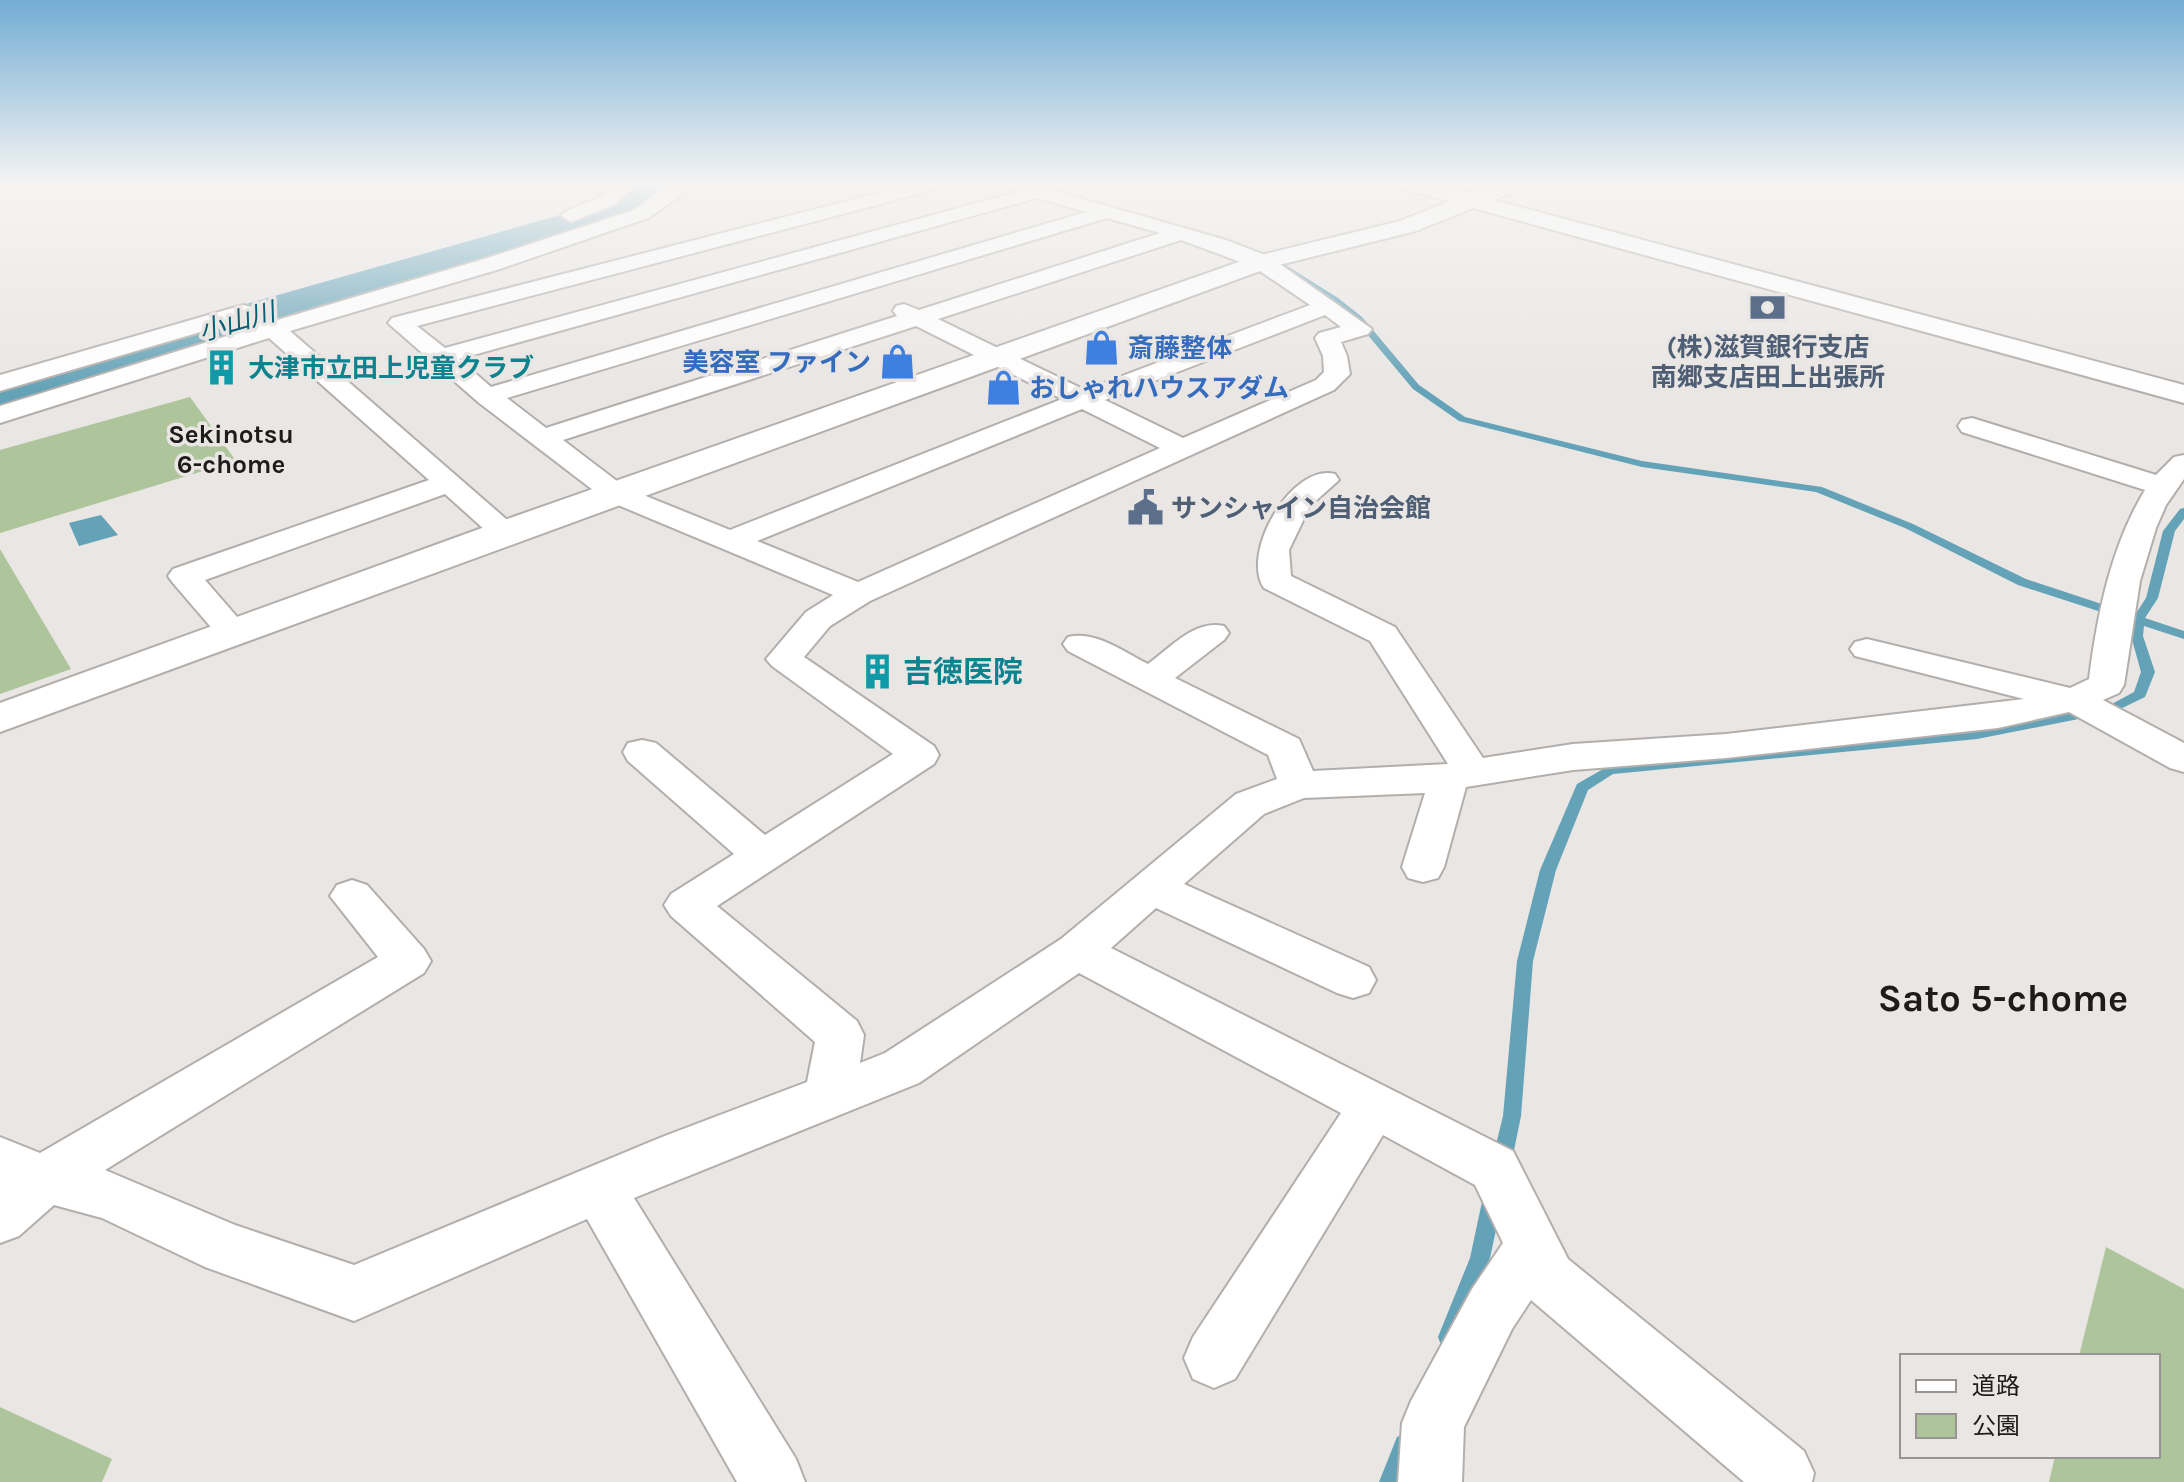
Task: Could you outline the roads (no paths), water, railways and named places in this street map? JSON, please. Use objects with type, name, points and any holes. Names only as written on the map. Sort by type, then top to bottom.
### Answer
[{"type":"street","points":[[0,415],[524,253]]},
{"type":"street","points":[[671,253],[400,323],[487,396],[616,494],[858,594]]},
{"type":"street","points":[[785,253],[998,357],[1080,401],[1181,448]]},
{"type":"street","points":[[440,357],[819,253]]},
{"type":"street","points":[[487,396],[963,253]]},
{"type":"street","points":[[542,438],[1118,253]]},
{"type":"street","points":[[830,1096],[840,1035],[686,905],[920,755],[784,659],[818,619],[858,594],[1325,385],[1337,374],[1335,356],[1327,338],[1360,329],[1262,262],[1241,253]]},
{"type":"street","points":[[0,718],[506,532],[1262,262],[1298,253]]},
{"type":"street","points":[[1664,253],[2184,394]]},
{"type":"street","points":[[0,383],[280,301]]},
{"type":"street","points":[[730,541],[1328,306]]},
{"type":"street","points":[[250,310],[276,328],[506,532]]},
{"type":"street","points":[[23,1169],[111,1196],[225,1248],[354,1293],[681,1153],[902,1068],[1077,951],[1250,804],[1299,785],[1461,775],[1573,757],[1726,746],[1998,716],[2074,700],[2106,685],[2110,645],[2140,531],[2173,474],[1972,426]]},
{"type":"street","points":[[1325,480],[1297,501],[1273,550],[1275,581],[1383,634],[1461,775]]},
{"type":"street","points":[[234,633],[184,576],[450,482]]},
{"type":"street","points":[[1150,680],[1212,633]]},
{"type":"street","points":[[1080,644],[1285,748],[1299,785]]},
{"type":"street","points":[[1867,649],[2074,700],[2184,759]]},
{"type":"street","points":[[642,752],[763,856]]},
{"type":"street","points":[[1423,867],[1461,775]]},
{"type":"street","points":[[1153,888],[1353,980]]},
{"type":"street","points":[[0,1218],[23,1169],[408,961],[352,896]]},
{"type":"street","points":[[1077,951],[1494,1168],[1548,1278],[1782,1473],[1780,1482]]},
{"type":"street","points":[[1214,1358],[1374,1105]]},
{"type":"street","points":[[599,1190],[773,1482]]},
{"type":"street","points":[[1430,1482],[1433,1423],[1492,1309],[1532,1247]]},
{"type":"water","points":[[101,515],[118,535],[79,546],[69,523]]},
{"type":"waterway","name":"小山川","points":[[0,391],[474,253]]},
{"type":"waterway","points":[[1278,264],[1359,319],[1416,387],[1462,419],[1642,464],[1818,489],[1909,526],[2022,582],[2138,620]]},
{"type":"waterway","points":[[2138,620],[2152,598],[2169,531],[2184,511]]},
{"type":"waterway","points":[[1501,1165],[1512,1116],[1525,961],[1548,870],[1582,787],[1610,770],[1977,735],[2114,708],[2140,694],[2148,672],[2137,636],[2138,620]]},
{"type":"waterway","points":[[2138,620],[2184,635]]},
{"type":"waterway","points":[[1449,1337],[1480,1258],[1493,1197]]},
{"type":"waterway","points":[[1391,1482],[1405,1445]]},
{"type":"place","name":"(株)滋賀銀行支店 南郷支店田上出張所","points":[[1768,308]]},
{"type":"place","name":"斎藤整体","points":[[1102,348]]},
{"type":"place","name":"美容室 ファイン","points":[[897,362]]},
{"type":"place","name":"大津市立田上児童クラブ","points":[[222,368]]},
{"type":"place","name":"おしゃれハウスアダム","points":[[1003,388]]},
{"type":"place","name":"サンシャイン自治会館","points":[[1145,508]]},
{"type":"place","name":"吉徳医院","points":[[877,672]]},
{"type":"district","name":"Sekinotsu 6-chome","points":[[231,449]]},
{"type":"district","name":"Sato 5-chome","points":[[2003,998]]}]
